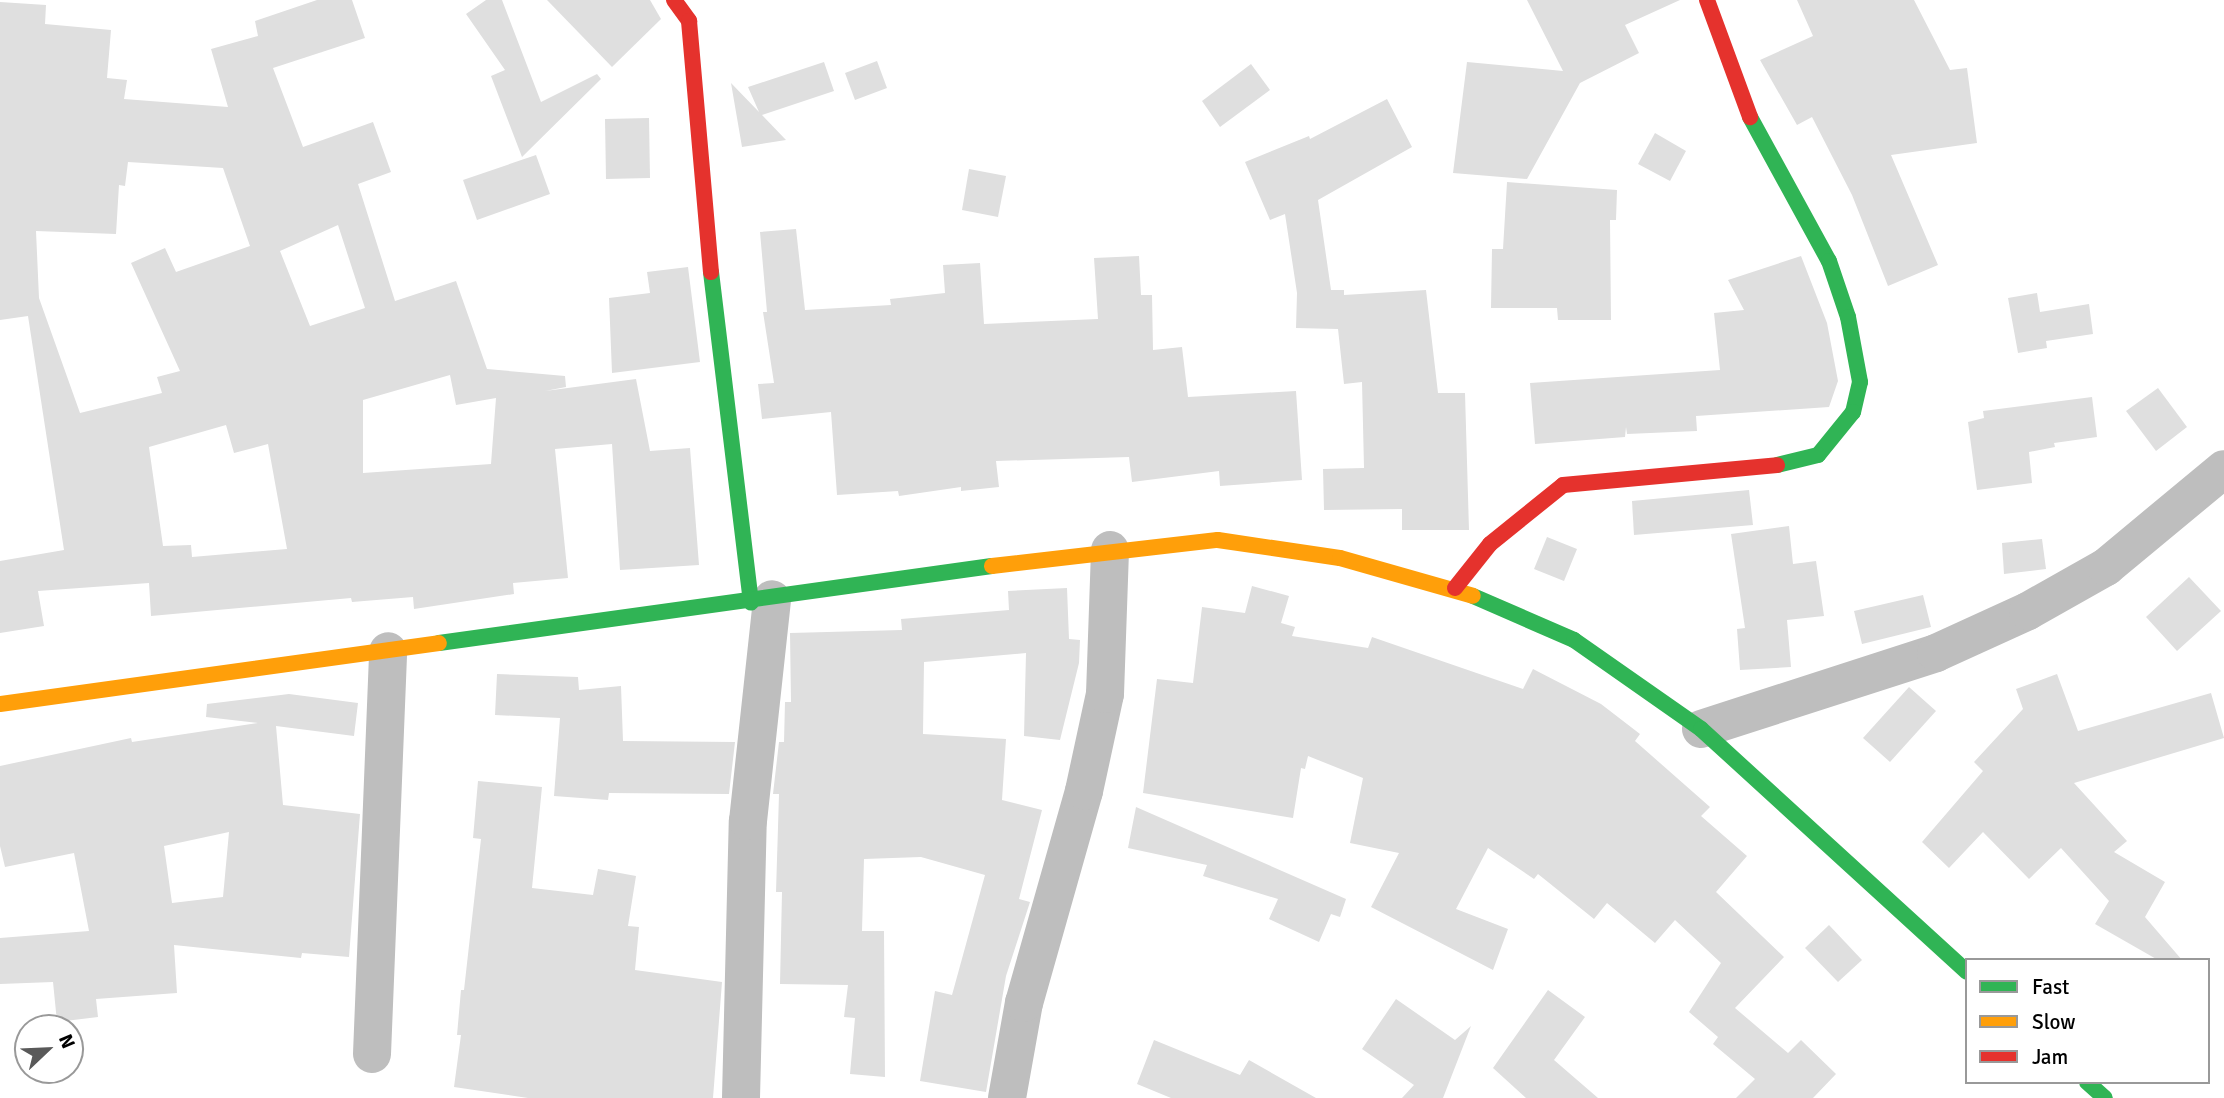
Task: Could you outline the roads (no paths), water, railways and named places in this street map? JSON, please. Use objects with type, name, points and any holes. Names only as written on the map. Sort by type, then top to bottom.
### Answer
[{"type":"main road","points":[[674,0],[689,21],[700,178],[761,601]]},
{"type":"main road","points":[[1455,588],[1490,544],[1563,485],[1792,464],[1818,456],[1840,434],[1853,412],[1860,382],[1848,317],[1829,261],[1752,122],[1707,0]]},
{"type":"main road","points":[[0,704],[761,601],[1110,550],[1218,540],[1340,558],[1455,588],[1574,640],[1701,729],[1965,970]]},
{"type":"main road","points":[[2089,1084],[2105,1098]]},
{"type":"street","points":[[1701,729],[1936,653],[2028,611],[2106,566],[2224,469]]},
{"type":"street","points":[[1007,1098],[1024,1003],[1084,791],[1105,694],[1110,550]]},
{"type":"street","points":[[741,1098],[748,821],[761,601]]},
{"type":"street","points":[[372,1054],[388,651]]}]
